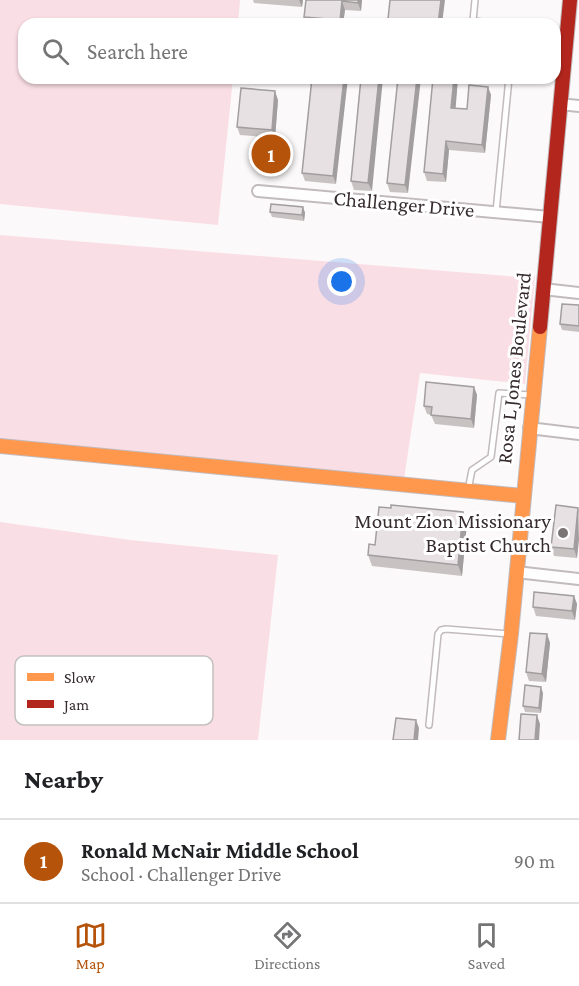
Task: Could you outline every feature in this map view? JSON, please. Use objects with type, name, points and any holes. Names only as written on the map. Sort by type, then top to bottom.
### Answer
[{"type":"street","name":"Rosa L Jones Boulevard","points":[[561,79],[563,30],[570,0]]},
{"type":"street","name":"Rosa L Jones Boulevard","points":[[498,740],[511,634],[561,84]]},
{"type":"street","points":[[560,104],[579,106]]},
{"type":"street","name":"Challenger Drive","points":[[258,191],[550,217]]},
{"type":"street","points":[[543,289],[579,293]]},
{"type":"street","points":[[529,428],[579,434]]},
{"type":"street","points":[[0,446],[523,496]]},
{"type":"street","points":[[516,572],[579,579]]},
{"type":"lane","points":[[473,18],[475,0]]},
{"type":"lane","points":[[496,212],[508,84]]},
{"type":"lane","points":[[468,491],[471,470],[491,457],[499,393],[533,395]]},
{"type":"lane","points":[[429,724],[438,634],[441,630],[511,634]]},
{"type":"shaded area","points":[[0,0],[240,0],[238,18],[18,18],[18,84],[232,84],[218,225],[0,204]]},
{"type":"shaded area","points":[[0,235],[531,278],[535,276],[525,384],[420,373],[404,479],[0,440]]},
{"type":"shaded area","points":[[0,522],[130,540],[278,555],[258,740],[0,740]]},
{"type":"building","points":[[306,0],[358,0],[358,3],[342,1],[340,18],[304,17]]},
{"type":"building","points":[[390,0],[441,0],[439,18],[388,18]]},
{"type":"building","points":[[311,84],[343,84],[333,176],[302,173]]},
{"type":"building","points":[[360,84],[378,84],[368,183],[351,181]]},
{"type":"building","points":[[397,84],[416,84],[405,185],[387,183]]},
{"type":"building","points":[[432,84],[453,84],[451,108],[467,109],[469,85],[488,87],[482,145],[446,141],[443,174],[424,172]]},
{"type":"building","points":[[241,88],[275,91],[272,130],[237,127]]},
{"type":"building","points":[[271,204],[303,207],[302,215],[270,212]]},
{"type":"building","points":[[562,304],[579,305],[579,326],[560,324]]},
{"type":"building","points":[[426,382],[474,387],[471,419],[431,415],[432,407],[424,406]]},
{"type":"building","points":[[391,505],[463,512],[458,565],[368,555],[369,544],[375,545],[379,507],[391,508]]},
{"type":"building","points":[[556,505],[578,508],[574,549],[551,547]]},
{"type":"building","points":[[534,592],[574,596],[572,611],[533,607]]},
{"type":"building","points":[[530,633],[547,634],[542,674],[526,672]]},
{"type":"building","points":[[525,685],[541,687],[539,708],[523,706]]},
{"type":"building","points":[[521,714],[537,715],[535,740],[519,740]]},
{"type":"building","points":[[396,718],[416,720],[414,740],[393,740]]},
{"type":"traffic: slow","points":[[498,740],[511,634],[540,327]]},
{"type":"traffic: slow","points":[[0,446],[523,496]]},
{"type":"traffic: jam","points":[[540,327],[570,0]]},
{"type":"place","name":"Ronald McNair Middle School","points":[[271,154]]},
{"type":"place","name":"Mount Zion Missionary Baptist Church","points":[[563,533]]}]
